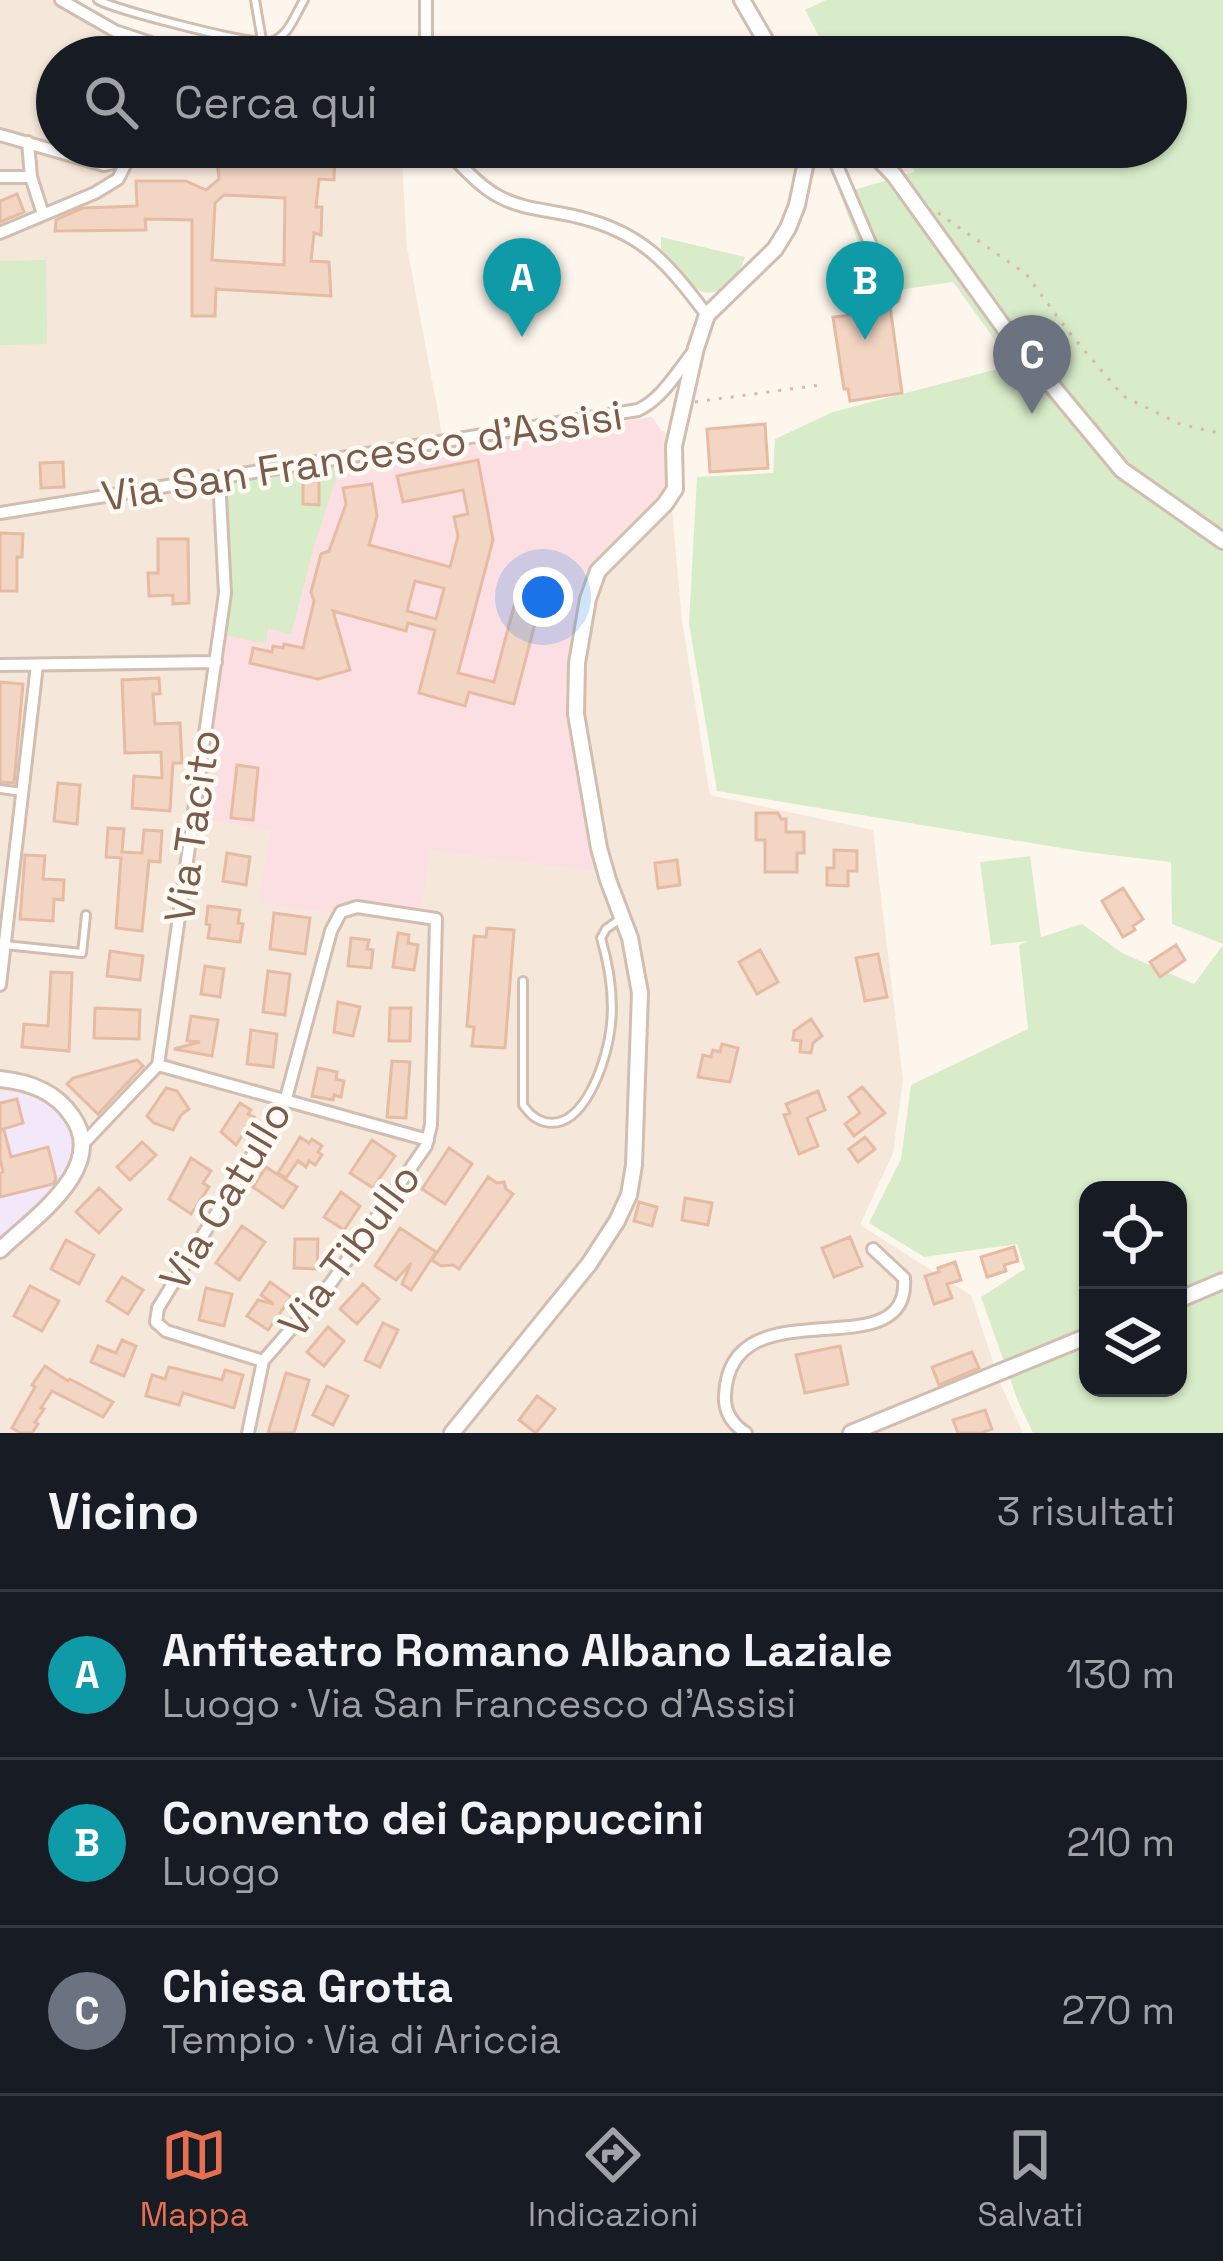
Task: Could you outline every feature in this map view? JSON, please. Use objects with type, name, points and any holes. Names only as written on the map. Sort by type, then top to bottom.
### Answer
[{"type":"street","points":[[61,0],[125,36]]},
{"type":"street","points":[[426,36],[427,0]]},
{"type":"street","points":[[742,0],[763,36]]},
{"type":"street","points":[[0,135],[36,144]]},
{"type":"street","points":[[28,142],[31,177],[44,214]]},
{"type":"street","points":[[0,232],[95,193],[118,179],[123,168]]},
{"type":"street","points":[[466,168],[498,197],[526,208],[592,221],[639,242],[670,267],[707,315]]},
{"type":"street","points":[[452,1433],[589,1264],[629,1195],[640,1004],[634,954],[599,848],[576,715],[577,663],[598,571],[675,489],[673,454],[707,315],[775,249],[797,205],[805,168]]},
{"type":"street","points":[[838,168],[893,296]]},
{"type":"street","points":[[887,168],[1005,329],[1121,470],[1223,541]]},
{"type":"street","points":[[0,177],[31,177]]},
{"type":"street","name":"Via San Francesco d'Assisi","points":[[0,513],[641,409],[661,393],[696,348]]},
{"type":"street","name":"Via Tacito","points":[[158,1065],[225,593],[220,478]]},
{"type":"street","points":[[0,665],[216,662]]},
{"type":"street","points":[[0,985],[37,665]]},
{"type":"street","name":"Via Catullo","points":[[263,1361],[163,1329],[155,1315],[286,1102],[338,916],[357,907],[436,920]]},
{"type":"street","name":"Via Tibullo","points":[[263,1361],[331,1283],[428,1140],[436,920]]},
{"type":"street","points":[[83,1144],[158,1065],[428,1140]]},
{"type":"street","points":[[0,1079],[32,1085],[58,1100],[77,1122],[83,1144],[80,1164],[62,1189],[0,1250]]},
{"type":"street","points":[[746,1433],[729,1417],[724,1396],[732,1367],[747,1346],[768,1336],[866,1325],[897,1307],[904,1278],[873,1249]]},
{"type":"street","points":[[1187,1296],[1223,1281]]},
{"type":"street","points":[[851,1433],[1079,1340]]},
{"type":"street","points":[[248,1433],[263,1361]]},
{"type":"lane","points":[[98,0],[230,36]]},
{"type":"lane","points":[[255,0],[262,36]]},
{"type":"lane","points":[[282,36],[304,0]]},
{"type":"lane","points":[[0,789],[22,792]]},
{"type":"lane","points":[[4,945],[82,953],[86,915]]},
{"type":"lane","points":[[523,981],[523,1101],[533,1117],[545,1122],[567,1120],[591,1090],[609,1039],[611,971],[602,938],[622,916]]},
{"type":"path","points":[[936,212],[1026,274],[1123,396],[1180,424],[1223,434]]},
{"type":"path","points":[[684,404],[820,385]]},
{"type":"shaded area","points":[[0,0],[74,0],[111,24],[145,36],[36,36],[36,168],[402,168],[407,247],[446,455],[665,431],[682,621],[710,795],[873,830],[903,1080],[893,1153],[860,1225],[971,1295],[1000,1383],[1023,1433],[0,1433]]},
{"type":"shaded area","points":[[652,417],[663,433],[664,486],[585,572],[565,682],[597,871],[429,850],[422,908],[351,898],[329,913],[259,902],[271,830],[198,819],[229,595],[225,481]]},
{"type":"shaded area","points":[[0,1092],[29,1093],[47,1100],[68,1116],[80,1150],[64,1180],[0,1238]]},
{"type":"green space","points":[[826,0],[1223,0],[1223,944],[1172,924],[1171,862],[717,791],[689,623],[697,477],[773,473],[775,439],[833,412],[1013,365],[953,282],[877,293],[840,194],[915,172],[912,168],[1187,168],[1187,36],[819,36],[805,10]]},
{"type":"green space","points":[[661,237],[745,257],[726,286],[702,292],[661,249]]},
{"type":"green space","points":[[46,260],[47,344],[0,345],[0,261]]},
{"type":"green space","points":[[340,466],[291,634],[268,628],[266,644],[225,635],[231,595],[227,482]]},
{"type":"green space","points":[[1030,856],[1041,937],[1082,924],[1124,954],[1194,984],[1223,945],[1223,1433],[1033,1433],[981,1297],[1025,1269],[1017,1244],[924,1257],[869,1223],[901,1159],[911,1085],[1028,1029],[1019,945],[1029,941],[991,945],[980,862]]},
{"type":"building","points":[[218,168],[334,168],[334,180],[319,179],[316,207],[322,207],[321,235],[314,233],[311,261],[329,262],[331,296],[216,289],[215,316],[192,316],[192,220],[145,219],[146,230],[55,231],[56,220],[83,208],[137,206],[136,181],[186,181],[206,190],[219,179]],"holes":[[[224,195],[285,198],[284,265],[212,260],[215,203]]]},
{"type":"building","points":[[17,194],[24,212],[0,222],[0,201]]},
{"type":"building","points":[[868,269],[873,302],[890,306],[902,393],[850,401],[833,317],[861,314],[854,271]]},
{"type":"building","points":[[765,424],[768,468],[710,472],[707,429]]},
{"type":"building","points":[[478,460],[493,540],[458,673],[494,682],[514,606],[538,612],[514,704],[469,692],[465,706],[419,693],[435,630],[408,623],[406,631],[333,611],[350,670],[318,679],[250,663],[253,648],[272,652],[273,646],[283,648],[284,644],[303,648],[321,554],[329,551],[346,504],[343,488],[372,484],[377,516],[369,545],[450,567],[458,536],[454,517],[468,514],[463,490],[403,502],[397,476]],"holes":[[[415,581],[444,588],[436,619],[407,611]]]},
{"type":"building","points":[[63,462],[64,487],[41,488],[40,463]]},
{"type":"building","points":[[303,481],[319,481],[319,505],[303,504]]},
{"type":"building","points":[[0,533],[23,534],[17,591],[0,591]]},
{"type":"building","points":[[158,539],[188,539],[189,603],[173,604],[173,595],[149,596],[148,573],[158,573]]},
{"type":"building","points":[[159,678],[160,694],[153,694],[155,724],[180,723],[182,763],[173,763],[170,811],[132,808],[134,776],[162,778],[161,752],[125,753],[122,680]]},
{"type":"building","points":[[0,682],[23,684],[14,783],[0,782]]},
{"type":"building","points":[[237,765],[258,768],[253,820],[231,818]]},
{"type":"building","points":[[58,783],[80,785],[77,824],[54,821]]},
{"type":"building","points":[[756,813],[778,813],[786,819],[786,832],[804,832],[804,853],[797,853],[797,872],[765,872],[765,840],[756,840]]},
{"type":"building","points":[[108,828],[124,829],[122,852],[142,853],[144,830],[162,831],[160,862],[149,861],[142,931],[116,928],[121,858],[106,857]]},
{"type":"building","points":[[834,850],[857,851],[857,871],[848,871],[848,886],[827,885]]},
{"type":"building","points":[[227,853],[250,857],[246,885],[223,881]]},
{"type":"building","points":[[25,855],[45,856],[43,879],[64,880],[63,900],[54,899],[53,921],[20,919]]},
{"type":"building","points":[[677,860],[680,885],[658,888],[655,863]]},
{"type":"building","points":[[1123,888],[1143,919],[1123,937],[1102,901]]},
{"type":"building","points":[[208,906],[240,910],[240,942],[208,938]]},
{"type":"building","points":[[274,913],[310,918],[305,954],[270,949]]},
{"type":"building","points":[[487,928],[514,930],[505,1048],[472,1046],[474,1027],[467,1026],[474,936],[486,937]]},
{"type":"building","points":[[398,933],[409,935],[408,943],[418,945],[414,970],[393,967]]},
{"type":"building","points":[[351,938],[369,940],[371,968],[348,966]]},
{"type":"building","points":[[1176,945],[1185,960],[1160,977],[1150,962]]},
{"type":"building","points":[[760,950],[778,982],[757,994],[739,962]]},
{"type":"building","points":[[110,951],[143,956],[140,980],[107,976]]},
{"type":"building","points":[[878,954],[887,997],[865,1001],[856,958]]},
{"type":"building","points":[[205,966],[224,969],[220,997],[201,994]]},
{"type":"building","points":[[268,971],[290,974],[285,1015],[263,1012]]},
{"type":"building","points":[[51,972],[72,973],[69,1051],[22,1047],[24,1024],[48,1026]]},
{"type":"building","points":[[338,1002],[360,1007],[353,1036],[334,1032]]},
{"type":"building","points":[[95,1008],[140,1010],[139,1039],[94,1038]]},
{"type":"building","points":[[390,1008],[411,1008],[410,1041],[389,1041]]},
{"type":"building","points":[[191,1016],[218,1020],[212,1056],[174,1049],[200,1042],[187,1041]]},
{"type":"building","points":[[811,1019],[822,1036],[813,1043],[811,1053],[800,1052],[801,1041],[793,1040],[794,1031]]},
{"type":"building","points":[[251,1030],[277,1034],[273,1067],[247,1064]]},
{"type":"building","points":[[722,1044],[738,1048],[730,1082],[698,1077],[703,1055],[720,1052]]},
{"type":"building","points":[[137,1060],[143,1066],[98,1114],[67,1084],[73,1078]]},
{"type":"building","points":[[392,1061],[410,1062],[406,1118],[387,1117]]},
{"type":"building","points":[[318,1068],[337,1072],[336,1079],[344,1081],[341,1097],[312,1096]]},
{"type":"building","points":[[862,1087],[885,1113],[854,1136],[845,1124],[860,1113],[849,1097]]},
{"type":"building","points":[[166,1088],[177,1091],[189,1109],[173,1130],[147,1116]]},
{"type":"building","points":[[818,1091],[825,1110],[807,1118],[818,1146],[799,1154],[784,1115],[790,1113],[786,1104]]},
{"type":"building","points":[[17,1099],[23,1123],[0,1130],[0,1103]]},
{"type":"building","points":[[240,1103],[254,1117],[236,1145],[221,1132]]},
{"type":"building","points":[[0,1130],[4,1130],[11,1157],[48,1147],[56,1179],[53,1184],[0,1197]]},
{"type":"building","points":[[300,1137],[322,1146],[318,1152],[322,1155],[315,1165],[309,1161],[306,1167],[298,1161],[286,1178],[278,1173]]},
{"type":"building","points":[[865,1137],[875,1149],[858,1162],[849,1149]]},
{"type":"building","points":[[372,1140],[395,1156],[373,1188],[350,1173]]},
{"type":"building","points":[[142,1142],[156,1155],[130,1180],[117,1167]]},
{"type":"building","points":[[449,1148],[472,1164],[445,1204],[422,1189]]},
{"type":"building","points":[[191,1158],[211,1171],[203,1183],[209,1187],[191,1214],[169,1199]]},
{"type":"building","points":[[266,1167],[297,1187],[283,1208],[253,1187]]},
{"type":"building","points":[[488,1177],[504,1182],[513,1194],[459,1269],[441,1266],[432,1260]]},
{"type":"building","points":[[99,1188],[121,1209],[99,1233],[76,1212]]},
{"type":"building","points":[[341,1192],[360,1206],[344,1230],[324,1217]]},
{"type":"building","points":[[685,1198],[712,1203],[708,1225],[682,1220]]},
{"type":"building","points":[[639,1202],[657,1207],[652,1226],[634,1221]]},
{"type":"building","points":[[242,1226],[265,1242],[239,1280],[216,1263]]},
{"type":"building","points":[[400,1228],[436,1252],[411,1290],[402,1284],[411,1263],[396,1280],[375,1266]]},
{"type":"building","points":[[850,1237],[862,1266],[834,1277],[822,1248]]},
{"type":"building","points":[[295,1239],[318,1239],[317,1269],[294,1268]]},
{"type":"building","points":[[66,1240],[94,1255],[79,1284],[51,1269]]},
{"type":"building","points":[[1014,1247],[1018,1261],[987,1277],[981,1257]]},
{"type":"building","points":[[955,1262],[961,1280],[947,1284],[952,1298],[934,1304],[925,1276]]},
{"type":"building","points":[[122,1277],[143,1290],[128,1314],[107,1301]]},
{"type":"building","points":[[270,1282],[291,1297],[268,1330],[247,1316],[258,1300],[274,1304],[261,1295]]},
{"type":"building","points":[[363,1284],[379,1299],[357,1324],[340,1309]]},
{"type":"building","points":[[30,1286],[59,1301],[42,1331],[14,1316]]},
{"type":"building","points":[[206,1288],[232,1294],[224,1326],[199,1320]]},
{"type":"building","points":[[383,1323],[398,1330],[380,1367],[365,1360]]},
{"type":"building","points":[[328,1327],[344,1341],[324,1366],[307,1352]]},
{"type":"building","points":[[122,1340],[136,1346],[124,1376],[91,1362],[98,1346],[116,1353]]},
{"type":"building","points":[[840,1346],[848,1384],[805,1393],[796,1355]]},
{"type":"building","points":[[972,1352],[979,1368],[939,1385],[932,1367]]},
{"type":"building","points":[[45,1366],[113,1402],[103,1417],[52,1391],[32,1433],[12,1428]]},
{"type":"building","points":[[169,1367],[222,1380],[225,1370],[243,1375],[234,1408],[183,1393],[179,1405],[146,1396],[152,1375],[165,1379]]},
{"type":"building","points":[[286,1373],[309,1380],[294,1433],[268,1433]]},
{"type":"building","points":[[327,1386],[348,1396],[333,1425],[313,1415]]},
{"type":"building","points":[[537,1396],[555,1409],[536,1433],[519,1420]]},
{"type":"building","points":[[985,1410],[992,1429],[958,1433],[953,1420]]},
{"type":"place","name":"Anfiteatro Romano Albano Laziale","points":[[522,337]]},
{"type":"place","name":"Convento dei Cappuccini","points":[[865,340]]},
{"type":"place","name":"Chiesa Grotta","points":[[1032,414]]}]
